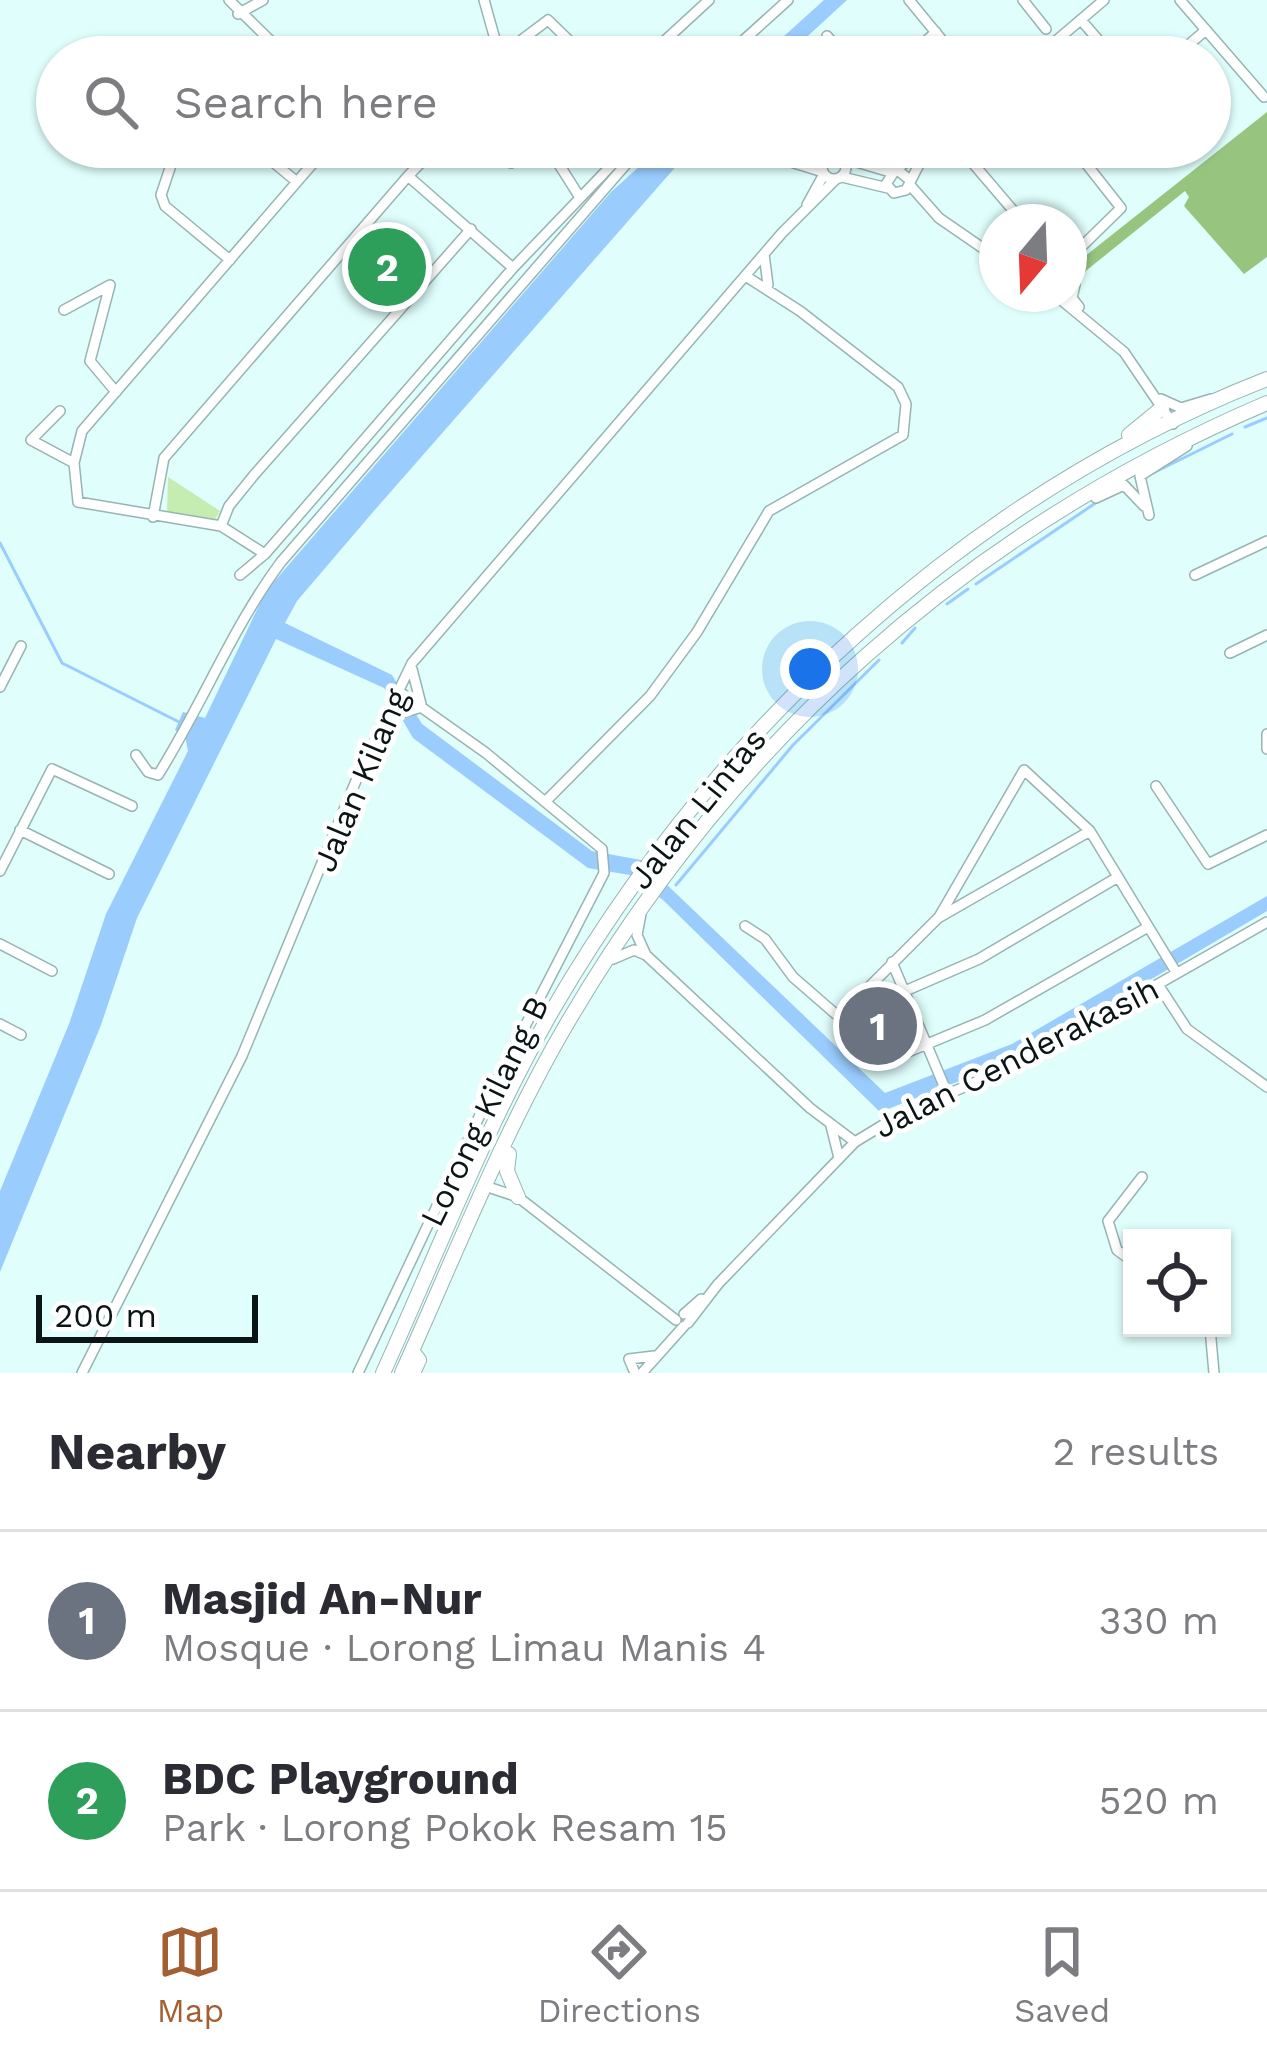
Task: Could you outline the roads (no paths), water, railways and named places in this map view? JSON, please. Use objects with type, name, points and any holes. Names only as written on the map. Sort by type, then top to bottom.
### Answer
[{"type":"highway","name":"Jalan Lintas","points":[[383,1373],[504,1102],[602,932],[734,758],[853,638],[969,547],[1098,461],[1221,397],[1267,380]]},
{"type":"highway","points":[[1173,424],[1183,433],[1267,399]]},
{"type":"highway","name":"Jalan Lintas","points":[[402,1373],[542,1071],[652,893],[756,763],[868,649],[1059,509],[1124,470],[1267,399]]},
{"type":"highway","points":[[1098,461],[1159,402]]},
{"type":"highway","points":[[969,547],[1105,467],[1124,470]]},
{"type":"highway","points":[[504,1102],[518,1100],[542,1071]]},
{"type":"highway","points":[[512,1137],[508,1171],[518,1197]]},
{"type":"highway","points":[[463,1194],[488,1187]]},
{"type":"highway","points":[[391,1355],[398,1349],[412,1351],[419,1360],[413,1373]]},
{"type":"street","points":[[229,0],[263,36]]},
{"type":"street","points":[[238,14],[263,0]]},
{"type":"street","points":[[484,0],[494,36]]},
{"type":"street","points":[[670,36],[709,0]]},
{"type":"street","points":[[748,36],[788,0]]},
{"type":"street","points":[[909,0],[939,36]]},
{"type":"street","points":[[1023,0],[1046,29]]},
{"type":"street","points":[[1062,36],[1104,0]]},
{"type":"street","points":[[1180,0],[1211,36]]},
{"type":"street","points":[[527,36],[548,20],[564,36]]},
{"type":"street","points":[[1081,20],[1095,36]]},
{"type":"street","points":[[1199,36],[1206,30]]},
{"type":"street","points":[[932,36],[936,32]]},
{"type":"street","points":[[1231,59],[1264,97]]},
{"type":"street","points":[[170,168],[161,195],[164,206],[230,260]]},
{"type":"street","points":[[280,168],[297,182]]},
{"type":"street","points":[[265,554],[221,526],[77,502],[74,463],[82,431],[309,168]]},
{"type":"street","points":[[153,517],[164,458],[416,168]]},
{"type":"street","points":[[561,168],[579,196]]},
{"type":"street","points":[[240,575],[265,554],[513,268],[608,168]]},
{"type":"street","points":[[136,754],[154,777],[191,708],[212,687],[257,595],[281,562],[623,168]]},
{"type":"street","points":[[812,168],[893,191],[979,245]]},
{"type":"street","name":"Jalan Kilang","points":[[805,210],[825,168]]},
{"type":"street","points":[[839,178],[841,168]]},
{"type":"street","points":[[885,168],[909,182],[940,218]]},
{"type":"street","points":[[893,191],[909,182],[917,168]]},
{"type":"street","points":[[977,168],[1007,204]]},
{"type":"street","points":[[1087,241],[1120,208],[1089,168]]},
{"type":"street","points":[[893,170],[893,191]]},
{"type":"street","points":[[408,176],[513,268]]},
{"type":"street","name":"Jalan Kilang","points":[[82,1373],[242,1056],[383,718],[412,663],[764,254],[839,178]]},
{"type":"street","points":[[221,526],[242,490],[471,229]]},
{"type":"street","points":[[764,254],[768,288]]},
{"type":"street","points":[[397,690],[545,802],[650,696],[697,632],[769,511],[794,493],[893,445],[905,422],[902,392],[749,274]]},
{"type":"street","points":[[64,310],[110,285],[90,361],[116,392]]},
{"type":"street","points":[[736,289],[768,288]]},
{"type":"street","points":[[1079,312],[1096,324]]},
{"type":"street","points":[[1085,312],[1173,424]]},
{"type":"street","points":[[1159,402],[1181,408],[1221,397]]},
{"type":"street","points":[[60,411],[31,440],[74,463]]},
{"type":"street","points":[[1149,515],[1141,476],[1186,446],[1192,436]]},
{"type":"street","points":[[1059,509],[1124,485],[1144,506],[1124,470]]},
{"type":"street","points":[[1195,575],[1267,541]]},
{"type":"street","points":[[1230,653],[1267,635]]},
{"type":"street","points":[[0,687],[4,669],[20,646]]},
{"type":"street","points":[[412,663],[412,685],[424,710]]},
{"type":"street","points":[[383,718],[403,709],[424,710]]},
{"type":"street","points":[[1267,734],[1267,749]]},
{"type":"street","points":[[0,871],[52,770],[132,806]]},
{"type":"street","points":[[938,918],[1024,770],[1090,831],[1175,970]]},
{"type":"street","points":[[1156,786],[1208,864],[1267,835]]},
{"type":"street","name":"Lorong Kilang B","points":[[358,1373],[488,1098],[604,873],[602,849],[545,802]]},
{"type":"street","points":[[20,830],[109,874]]},
{"type":"street","points":[[839,1017],[938,918],[1090,831]]},
{"type":"street","points":[[905,991],[979,958],[1118,877]]},
{"type":"street","points":[[646,956],[637,932],[652,893]]},
{"type":"street","name":"Jalan Cenderakasih","points":[[657,1353],[682,1320],[855,1142],[946,1091],[1018,1064],[1159,986],[1175,970],[1267,922]]},
{"type":"street","points":[[745,926],[765,939],[793,977],[885,1060],[985,1021],[1148,927]]},
{"type":"street","points":[[0,944],[52,971]]},
{"type":"street","points":[[604,966],[628,950],[646,956],[831,1126],[855,1142]]},
{"type":"street","points":[[892,962],[946,1091]]},
{"type":"street","points":[[1159,986],[1187,1029],[1267,1087]]},
{"type":"street","points":[[0,1024],[22,1035]]},
{"type":"street","points":[[831,1126],[839,1159]]},
{"type":"street","points":[[1123,1254],[1117,1250],[1108,1221],[1142,1177]]},
{"type":"street","points":[[488,1187],[518,1197],[682,1320]]},
{"type":"street","points":[[1211,1337],[1214,1373]]},
{"type":"street","points":[[657,1353],[638,1373],[629,1359],[657,1353]]},
{"type":"water","points":[[824,0],[847,0],[808,36],[784,36]]},
{"type":"water","points":[[638,168],[675,168],[373,512],[297,601],[285,623],[392,675],[422,724],[592,851],[641,860],[885,1093],[1012,1044],[1267,896],[1267,911],[1016,1059],[880,1112],[663,900],[630,875],[588,868],[413,738],[384,688],[276,639],[137,918],[101,1025],[0,1272],[0,1191],[69,1024],[106,914],[188,751],[185,736],[175,730],[183,712],[205,718],[266,591],[611,192]]},
{"type":"waterway","points":[[1245,427],[1267,418]]},
{"type":"waterway","points":[[1153,473],[1232,434]]},
{"type":"waterway","points":[[976,584],[1100,500]]},
{"type":"waterway","points":[[0,543],[62,663],[181,723]]},
{"type":"waterway","points":[[947,604],[968,589]]},
{"type":"waterway","points":[[902,643],[915,628]]},
{"type":"waterway","points":[[676,885],[793,745],[879,660]]},
{"type":"place","name":"BDC Playground","points":[[387,267]]},
{"type":"place","name":"Masjid An-Nur","points":[[878,1026]]}]
